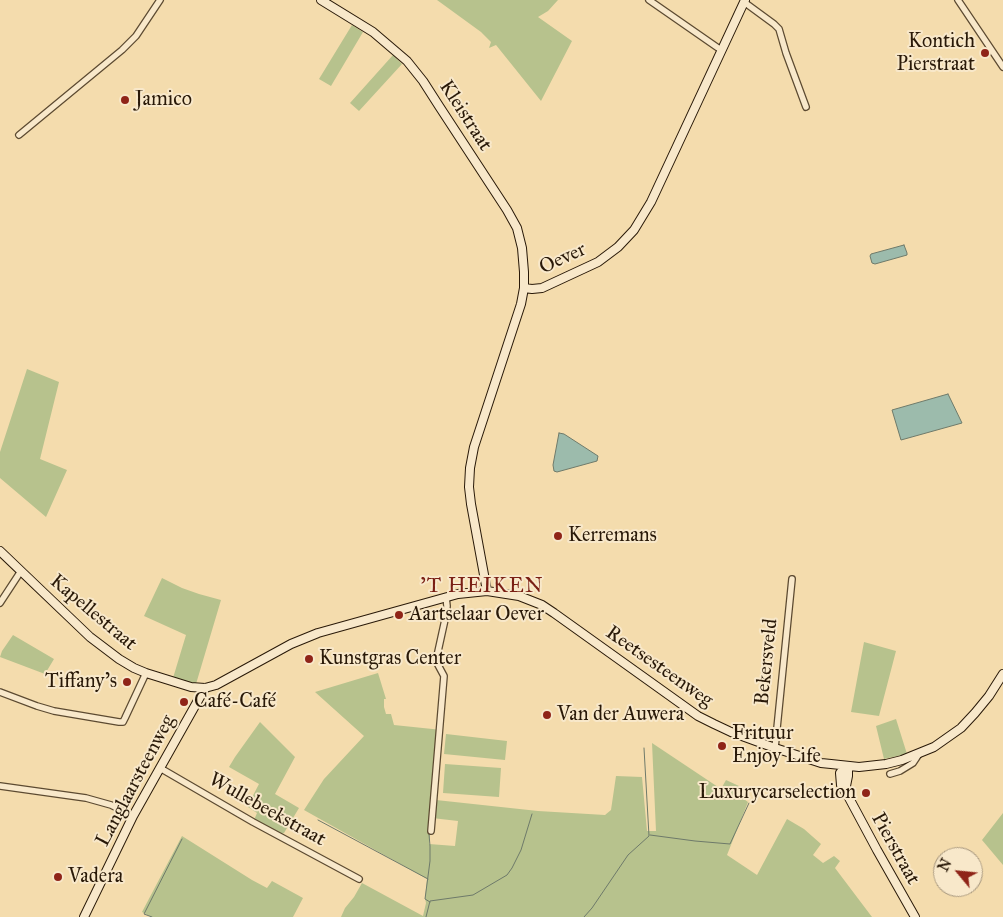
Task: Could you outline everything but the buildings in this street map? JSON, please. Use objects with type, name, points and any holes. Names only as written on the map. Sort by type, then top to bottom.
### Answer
[{"type":"street","points":[[19,135],[122,50],[136,36],[160,0]]},
{"type":"street","name":"Kleistraat","points":[[321,0],[364,26],[385,42],[407,61],[423,81],[507,210],[516,228],[522,248],[524,288]]},
{"type":"street","points":[[649,0],[722,50]]},
{"type":"street","points":[[958,0],[1003,67]]},
{"type":"street","name":"Oever","points":[[487,591],[471,504],[470,468],[474,448],[519,312],[524,288],[542,288],[598,262],[617,248],[634,230],[651,202],[744,1],[780,29],[786,53],[806,107]]},
{"type":"street","name":"Kapellestraat","points":[[0,551],[102,647],[134,668],[146,673],[182,685],[205,688]]},
{"type":"street","points":[[0,603],[21,572]]},
{"type":"street","name":"Bekersveld","points":[[775,748],[792,579]]},
{"type":"street","name":"Reetsesteenweg","points":[[205,688],[216,685],[290,644],[318,633],[458,594],[487,591],[519,596],[542,605],[698,716],[730,732],[844,769],[886,764],[919,754],[934,747],[961,728],[989,696],[1003,674]]},
{"type":"street","points":[[431,831],[444,676],[437,663],[436,656],[446,615],[446,597]]},
{"type":"street","points":[[0,692],[54,711],[122,722],[146,673]]},
{"type":"street","name":"Langlaarsteenweg","points":[[84,917],[133,816],[205,688]]},
{"type":"street","points":[[890,774],[900,771],[913,763],[919,754]]},
{"type":"street","points":[[848,776],[860,767]]},
{"type":"street","name":"Wullebeekstraat","points":[[160,768],[253,822],[359,879]]},
{"type":"street","name":"Pierstraat","points":[[844,769],[848,776],[846,786],[848,796]]},
{"type":"street","name":"Pierstraat","points":[[844,769],[841,786],[915,917]]},
{"type":"street","points":[[0,786],[86,798],[111,805],[133,816]]},
{"type":"green space","points":[[437,0],[558,0],[548,11],[538,17],[572,41],[541,101],[496,45],[489,48],[491,42],[481,32]]},
{"type":"green space","points":[[352,25],[363,32],[331,86],[319,79]]},
{"type":"green space","points":[[393,55],[402,64],[359,111],[350,103]]},
{"type":"green space","points":[[27,369],[59,382],[40,459],[67,470],[46,517],[0,478],[0,452]]},
{"type":"green space","points":[[162,578],[182,588],[221,600],[196,684],[173,678],[186,635],[144,616]]},
{"type":"green space","points":[[13,635],[54,659],[45,674],[0,657]]},
{"type":"green space","points":[[864,642],[896,651],[879,716],[851,712]]},
{"type":"green space","points":[[378,673],[386,699],[384,699],[384,707],[386,714],[391,714],[394,725],[442,730],[436,800],[538,811],[605,815],[611,810],[616,776],[642,777],[647,831],[656,831],[652,743],[721,789],[726,780],[739,786],[738,795],[748,802],[727,855],[757,875],[787,819],[804,829],[821,844],[813,855],[823,863],[834,856],[840,861],[835,868],[872,917],[341,917],[362,883],[423,916],[426,903],[427,879],[304,810],[324,779],[364,736],[315,692]],"holes":[[[432,818],[458,821],[455,846],[429,844]]]},
{"type":"green space","points":[[896,719],[907,754],[884,759],[876,726]]},
{"type":"green space","points":[[260,722],[295,757],[275,794],[299,808],[284,833],[281,834],[254,820],[257,813],[248,807],[259,784],[229,767]]},
{"type":"green space","points":[[446,734],[507,741],[505,760],[444,754]]},
{"type":"green space","points":[[445,764],[501,768],[499,797],[443,793]]},
{"type":"green space","points":[[1003,813],[1003,865],[982,840]]},
{"type":"green space","points":[[182,836],[267,888],[272,881],[303,898],[293,917],[151,917],[142,912]]},
{"type":"shaded area","points":[[904,245],[907,255],[875,264],[872,263],[871,254]]},
{"type":"shaded area","points":[[948,394],[962,423],[901,440],[892,410]]},
{"type":"shaded area","points":[[559,433],[564,434],[598,456],[597,461],[557,472],[554,471],[553,465]]},
{"type":"waterway","points":[[584,917],[628,855],[649,836],[644,748]]},
{"type":"waterway","points":[[650,835],[730,844],[749,803]]},
{"type":"waterway","points":[[426,917],[430,901],[473,895],[507,875],[521,850],[532,814]]},
{"type":"waterway","points":[[318,820],[428,879]]},
{"type":"waterway","points":[[429,834],[430,861],[425,899],[430,902]]},
{"type":"waterway","points":[[152,917],[144,914],[182,839]]},
{"type":"place","name":"Kontich Pierstraat","points":[[985,53]]},
{"type":"place","name":"Jamico","points":[[125,100]]},
{"type":"place","name":"Kerremans","points":[[558,536]]},
{"type":"place","name":"Aartselaar Oever","points":[[399,615]]},
{"type":"place","name":"Kunstgras Center","points":[[309,659]]},
{"type":"place","name":"Tiffany's","points":[[127,682]]},
{"type":"place","name":"Café-Café","points":[[184,702]]},
{"type":"place","name":"Van der Auwera","points":[[547,715]]},
{"type":"place","name":"Frituur Enjoy Life","points":[[722,746]]},
{"type":"place","name":"Luxurycarselection","points":[[866,793]]},
{"type":"place","name":"Vadera","points":[[58,877]]},
{"type":"district","name":"'T HEIKEN","points":[[482,587]]}]
